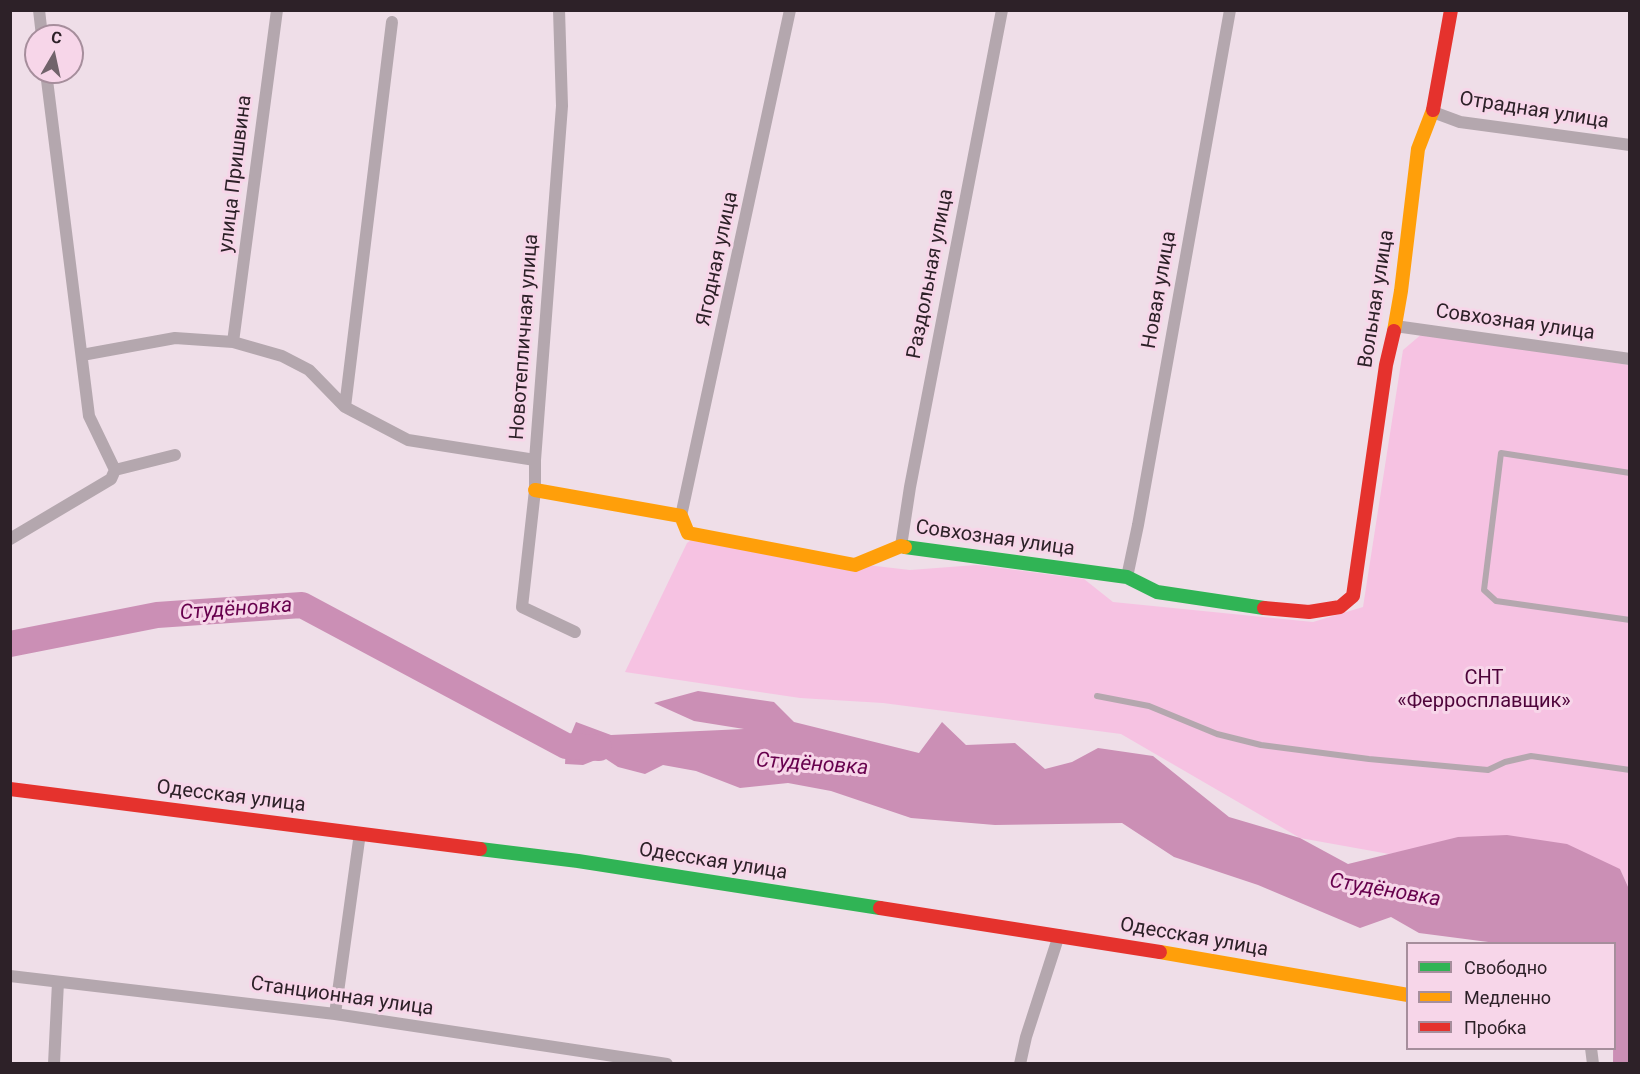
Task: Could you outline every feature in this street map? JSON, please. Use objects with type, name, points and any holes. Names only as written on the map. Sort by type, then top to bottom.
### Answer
[{"type":"street","name":"улица Пришвина","points":[[233,342],[277,10]]},
{"type":"street","name":"Новотепличная улица","points":[[559,10],[562,106],[535,460],[535,490],[522,607],[575,632]]},
{"type":"street","name":"Ягодная улица","points":[[681,516],[790,10]]},
{"type":"street","name":"Раздольная улица","points":[[901,546],[910,487],[1002,10]]},
{"type":"street","name":"Новая улица","points":[[1126,577],[1142,502],[1230,10]]},
{"type":"street","name":"Вольная улица","points":[[1353,596],[1386,365],[1395,326],[1418,149],[1433,112],[1450,10]]},
{"type":"street","points":[[345,407],[392,22]]},
{"type":"street","points":[[10,539],[111,479],[115,470],[89,416],[48,84]]},
{"type":"street","name":"Отрадная улица","points":[[1433,112],[1460,122],[1629,145]]},
{"type":"street","name":"Совхозная улица","points":[[1395,326],[1629,358]]},
{"type":"street","points":[[82,354],[175,338],[233,342],[282,356],[309,370],[345,407],[408,440],[535,460]]},
{"type":"street","points":[[115,470],[175,455]]},
{"type":"street","points":[[535,490],[681,516]]},
{"type":"street","name":"Совхозная улица","points":[[681,516],[688,533],[855,565],[901,546],[1126,577],[1157,592],[1298,611],[1309,612],[1340,607],[1353,596]]},
{"type":"street","name":"Одесская улица","points":[[10,789],[589,863],[1059,935],[1406,995]]},
{"type":"street","points":[[335,1014],[360,833]]},
{"type":"street","points":[[1020,1064],[1026,1037],[1059,935]]},
{"type":"street","name":"Станционная улица","points":[[10,976],[335,1014],[667,1064]]},
{"type":"street","points":[[54,1064],[58,982]]},
{"type":"lane","points":[[1629,473],[1501,453],[1484,590],[1496,601],[1629,620]]},
{"type":"lane","points":[[1096,696],[1149,705],[1217,734],[1261,745],[1369,759],[1488,770],[1505,762],[1531,756],[1629,770]]},
{"type":"green space","name":"СНТ «Ферросплавщик»","points":[[1423,333],[1629,365],[1629,889],[1620,869],[1484,836],[1389,854],[1300,838],[1121,734],[883,703],[800,698],[625,672],[687,543],[691,540],[780,555],[910,570],[976,565],[993,567],[1084,579],[1113,602],[1313,622],[1363,607],[1403,350]]},
{"type":"water","points":[[698,691],[774,702],[794,722],[919,753],[942,722],[966,745],[1015,743],[1045,769],[1072,762],[1098,748],[1153,756],[1229,817],[1300,838],[1348,864],[1458,837],[1507,835],[1567,844],[1620,869],[1629,889],[1629,1063],[1613,1063],[1613,1050],[1616,1050],[1616,942],[1488,942],[1419,933],[1391,917],[1360,928],[1258,885],[1174,857],[1122,823],[995,825],[911,818],[831,791],[788,783],[740,788],[696,771],[663,765],[645,774],[618,767],[603,757],[583,765],[565,764],[566,746],[576,722],[611,735],[744,729],[694,721],[654,703]]},
{"type":"waterway","name":"Студёновка","points":[[10,644],[157,615],[302,605],[566,746],[599,748]]},
{"type":"traffic: fast","points":[[905,547],[1127,577],[1157,592],[1264,608]]},
{"type":"traffic: fast","points":[[480,849],[578,861],[880,908]]},
{"type":"traffic: slow","points":[[1394,331],[1418,149],[1433,110]]},
{"type":"traffic: slow","points":[[535,490],[681,516],[688,533],[855,565],[901,546],[905,547]]},
{"type":"traffic: slow","points":[[1160,952],[1406,995]]},
{"type":"traffic: jam","points":[[1433,110],[1451,10]]},
{"type":"traffic: jam","points":[[1264,608],[1309,612],[1340,607],[1353,596],[1386,365],[1394,331]]},
{"type":"traffic: jam","points":[[10,789],[480,849]]},
{"type":"traffic: jam","points":[[880,908],[1160,952]]}]
